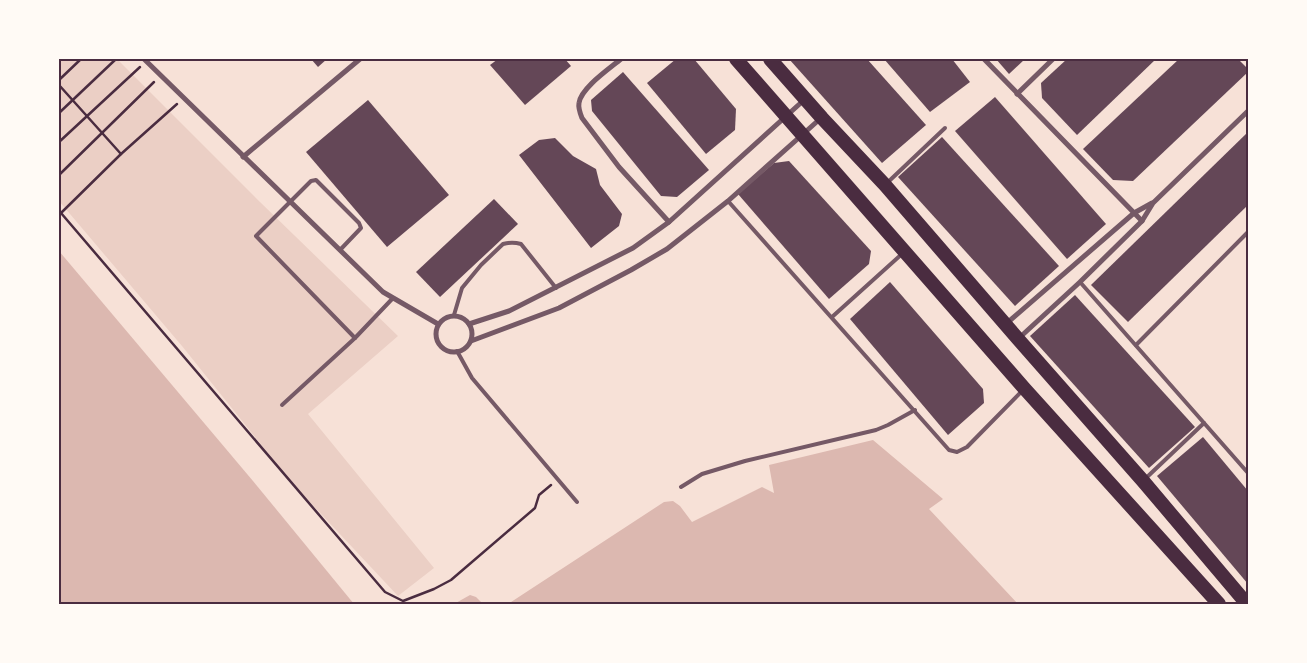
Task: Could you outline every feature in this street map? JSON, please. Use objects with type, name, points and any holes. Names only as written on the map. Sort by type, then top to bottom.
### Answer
[{"type":"highway","points":[[736,59],[1024,388],[1220,604]]},
{"type":"highway","points":[[770,59],[885,185],[1247,604]]},
{"type":"street","points":[[243,157],[360,59]]},
{"type":"street","points":[[621,59],[584,91],[579,101],[578,110],[619,167],[669,222]]},
{"type":"street","points":[[984,59],[1142,221]]},
{"type":"street","points":[[1017,94],[1053,59]]},
{"type":"street","points":[[145,60],[383,292],[438,324]]},
{"type":"street","points":[[470,324],[509,311],[633,248],[669,222],[805,99]]},
{"type":"street","points":[[1018,339],[1142,221],[1153,203],[1248,111]]},
{"type":"street","points":[[471,341],[472,330],[470,324],[460,316],[448,317],[438,324],[436,336],[441,346],[451,352],[457,352],[462,350],[471,341],[559,308],[631,270],[692,231],[822,118]]},
{"type":"street","points":[[1006,325],[1134,213],[1153,203]]},
{"type":"lane","points":[[885,185],[945,128]]},
{"type":"lane","points":[[340,250],[361,228],[359,223],[316,180],[311,181],[256,236],[355,338]]},
{"type":"lane","points":[[728,201],[949,450],[957,452],[967,447],[1024,388]]},
{"type":"lane","points":[[1136,345],[1248,232]]},
{"type":"lane","points":[[454,316],[462,288],[481,265],[503,244],[514,242],[521,244],[556,288]]},
{"type":"lane","points":[[832,317],[904,251]]},
{"type":"lane","points":[[1080,282],[1248,473]]},
{"type":"lane","points":[[282,405],[355,338],[393,298]]},
{"type":"lane","points":[[457,352],[472,378],[577,502]]},
{"type":"lane","points":[[681,487],[702,474],[745,461],[876,430],[915,410]]},
{"type":"lane","points":[[1142,481],[1204,423]]},
{"type":"path","points":[[59,80],[81,59]]},
{"type":"path","points":[[59,114],[116,59]]},
{"type":"path","points":[[59,142],[145,60]]},
{"type":"path","points":[[59,175],[160,75]]},
{"type":"path","points":[[59,85],[121,154]]},
{"type":"path","points":[[184,98],[60,211],[385,592],[403,601],[451,580],[535,508],[539,495],[558,479]]},
{"type":"shaded area","points":[[59,59],[117,59],[398,336],[308,414],[434,568],[398,596],[292,483],[182,346],[59,201]]},
{"type":"shaded area","points":[[59,251],[253,481],[354,604],[59,604]]},
{"type":"shaded area","points":[[873,440],[943,499],[929,509],[1018,604],[508,604],[664,502],[673,501],[680,506],[692,522],[762,487],[774,493],[769,465]]},
{"type":"shaded area","points":[[470,595],[476,597],[483,604],[454,604]]},
{"type":"building","points":[[311,59],[327,59],[318,67]]},
{"type":"building","points":[[498,59],[565,59],[571,66],[525,105],[490,65]]},
{"type":"building","points":[[676,59],[694,59],[736,109],[735,130],[706,154],[647,83]]},
{"type":"building","points":[[789,59],[867,59],[926,125],[882,163]]},
{"type":"building","points":[[884,59],[952,59],[970,82],[930,112]]},
{"type":"building","points":[[996,59],[1025,59],[1009,74]]},
{"type":"building","points":[[1067,59],[1156,59],[1077,135],[1042,98],[1041,83]]},
{"type":"building","points":[[1179,59],[1238,59],[1248,69],[1248,72],[1133,181],[1113,180],[1083,149]]},
{"type":"building","points":[[623,72],[709,170],[677,197],[661,196],[592,111],[591,100]]},
{"type":"building","points":[[995,97],[1106,224],[1067,259],[955,131]]},
{"type":"building","points":[[368,100],[449,195],[387,247],[306,152]]},
{"type":"building","points":[[1248,132],[1248,205],[1128,322],[1091,285]]},
{"type":"building","points":[[942,137],[1059,266],[1015,306],[898,177]]},
{"type":"building","points":[[555,138],[573,156],[596,169],[600,185],[622,214],[619,226],[591,248],[519,155],[539,140]]},
{"type":"building","points":[[789,161],[871,251],[869,264],[829,299],[738,194],[774,163]]},
{"type":"building","points":[[494,199],[518,224],[440,297],[416,272]]},
{"type":"building","points":[[890,282],[983,389],[984,403],[948,435],[850,319]]},
{"type":"building","points":[[1075,295],[1195,427],[1149,468],[1030,336]]},
{"type":"building","points":[[1203,437],[1248,491],[1248,584],[1157,476]]}]
